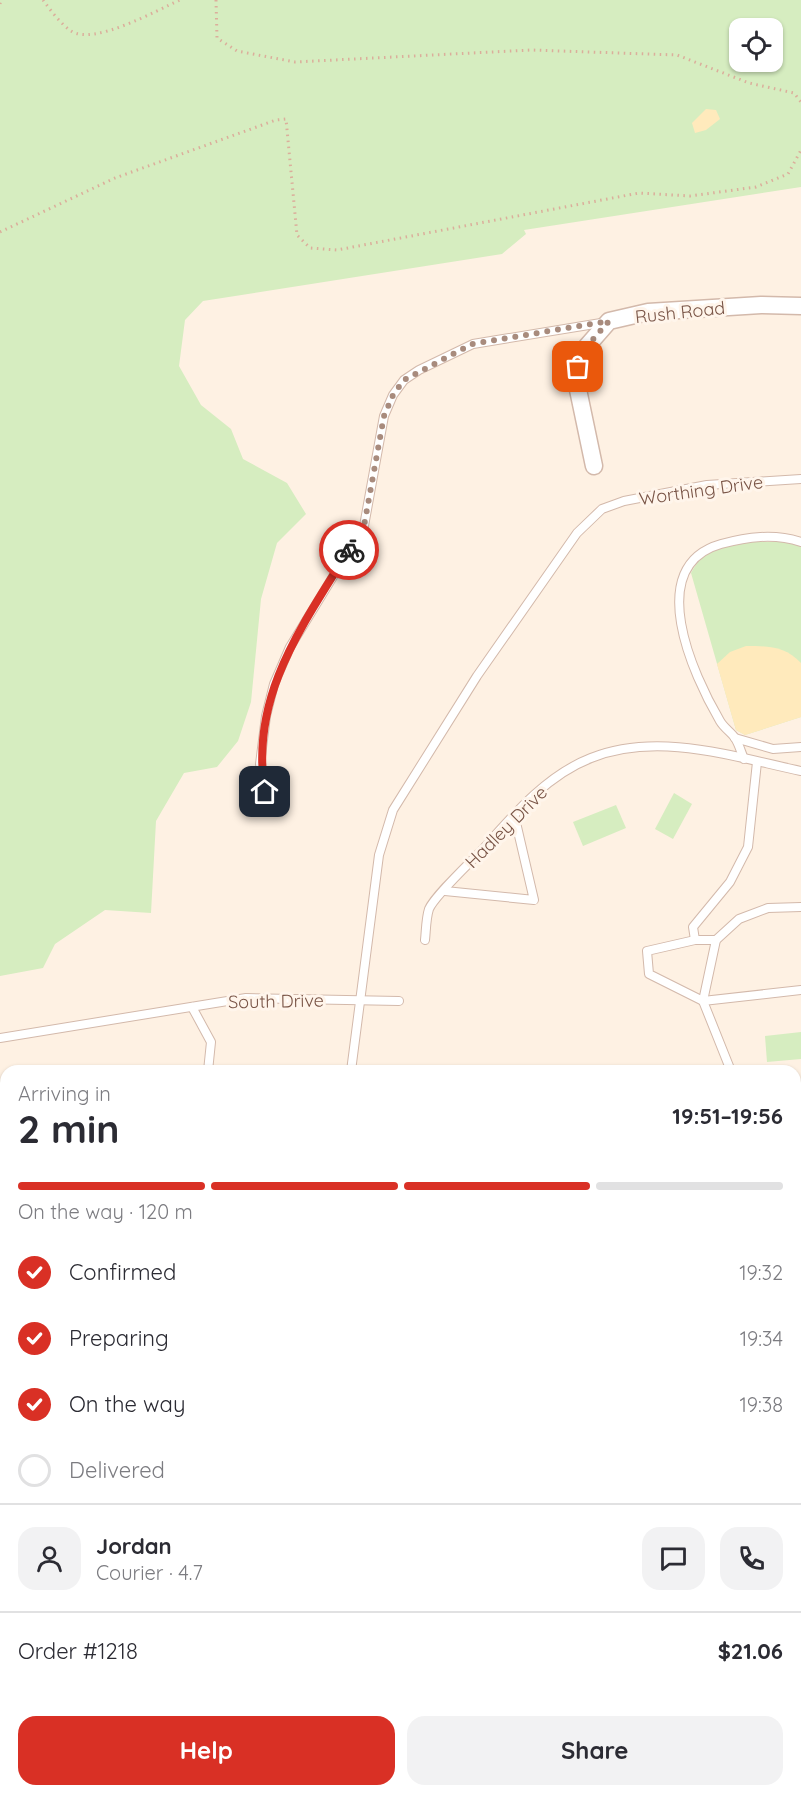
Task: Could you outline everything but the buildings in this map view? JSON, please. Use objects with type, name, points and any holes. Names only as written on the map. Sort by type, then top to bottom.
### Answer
[{"type":"street","name":"Rush Road","points":[[594,466],[576,380],[581,353],[609,321],[648,312],[761,305],[801,306]]},
{"type":"lane","points":[[265,792],[260,764],[266,716],[274,684],[290,647],[364,526],[384,416],[393,395],[404,380],[472,344],[609,321]]},
{"type":"lane","name":"Worthing Drive","points":[[359,1000],[379,855],[402,793],[477,676],[577,533],[602,509],[624,501],[707,485],[801,478]]},
{"type":"lane","points":[[801,542],[786,537],[746,537],[711,547],[693,558],[681,577],[678,598],[684,636],[700,683],[721,724],[735,738],[750,745],[773,749],[801,747]]},
{"type":"lane","points":[[735,738],[744,759]]},
{"type":"lane","name":"Hadley Drive","points":[[425,940],[429,908],[514,814],[560,776],[591,758],[625,749],[665,746],[801,771]]},
{"type":"lane","points":[[694,940],[693,927],[730,882],[748,847],[758,762]]},
{"type":"lane","points":[[445,891],[534,900],[514,814]]},
{"type":"lane","points":[[729,1065],[703,1001],[716,940],[739,919],[768,908],[801,907]]},
{"type":"lane","points":[[716,940],[694,940],[647,951],[649,974],[703,1001],[801,990]]},
{"type":"lane","name":"South Drive","points":[[0,1038],[246,998],[399,1001]]},
{"type":"lane","points":[[352,1065],[359,1000]]},
{"type":"lane","points":[[192,1007],[211,1042],[209,1065]]},
{"type":"path","points":[[44,0],[52,13],[73,32],[87,35],[118,28],[180,0]]},
{"type":"path","points":[[216,0],[217,38],[237,51],[295,62],[531,50],[677,55],[749,83],[794,93],[801,102]]},
{"type":"path","points":[[0,232],[115,178],[276,120],[286,119],[297,235],[310,248],[337,250],[639,193],[690,196],[756,187],[788,174],[801,150]]},
{"type":"green space","points":[[0,0],[801,0],[801,187],[524,230],[526,234],[502,254],[203,301],[185,320],[179,366],[201,405],[231,429],[243,459],[287,483],[306,514],[277,543],[261,599],[251,702],[238,741],[217,767],[184,773],[156,821],[151,913],[105,910],[55,944],[43,968],[0,976]]},
{"type":"green space","points":[[744,542],[788,542],[801,546],[801,717],[745,735],[736,730],[691,573],[701,559],[713,551]]},
{"type":"green space","points":[[674,793],[692,804],[673,839],[655,829]]},
{"type":"green space","points":[[616,805],[626,828],[583,846],[573,822]]},
{"type":"green space","points":[[801,1032],[801,1059],[767,1062],[765,1036]]},
{"type":"sand","points":[[706,109],[716,110],[720,119],[706,130],[695,133],[692,123]]},
{"type":"sand","points":[[746,646],[782,650],[801,663],[801,717],[745,735],[736,730],[717,664],[730,652]]},
{"type":"way so far","points":[[349,550],[364,526],[384,416],[393,395],[404,380],[472,344],[609,321],[581,353],[578,367]]},
{"type":"route","points":[[265,792],[260,764],[266,716],[274,684],[290,647],[349,550]]}]
